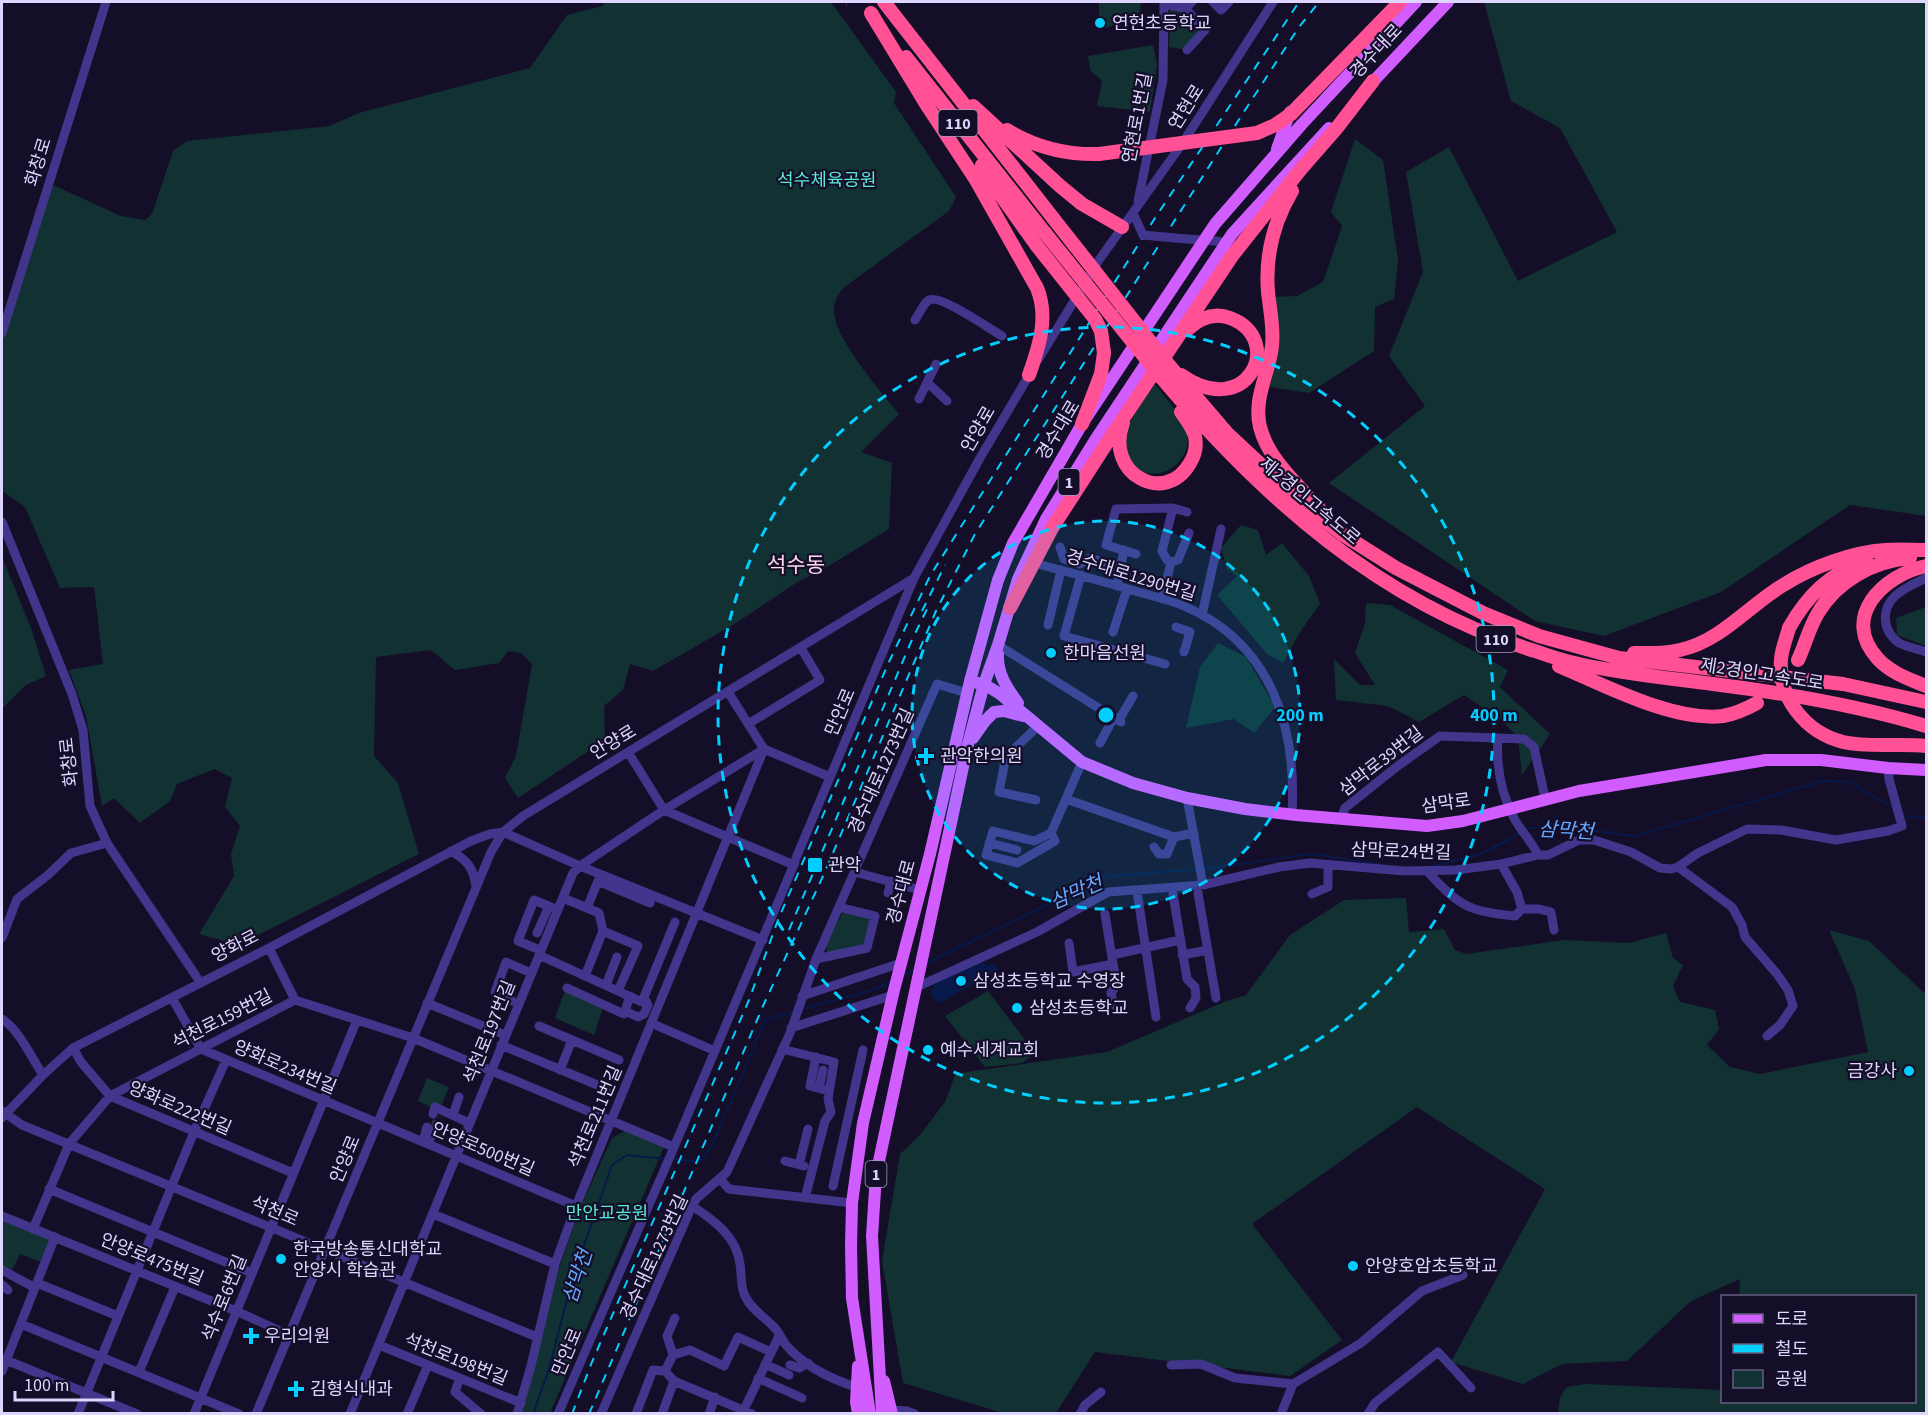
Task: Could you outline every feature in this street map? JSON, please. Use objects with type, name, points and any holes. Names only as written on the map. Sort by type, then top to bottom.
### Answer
[{"type":"highway","name":"제2경인고속도로","points":[[862,2],[1206,431],[1252,477],[1336,547],[1371,572],[1442,615],[1496,639],[1576,664],[1810,699],[1922,725]]},
{"type":"highway","name":"제2경인고속도로","points":[[884,2],[1168,363],[1227,433],[1304,505],[1342,534],[1396,568],[1483,613],[1539,636],[1630,660],[1843,684],[1926,702]]},
{"type":"highway","points":[[973,106],[1015,135],[1043,147],[1071,154],[1099,154],[1257,133],[1291,114],[1400,2]]},
{"type":"highway","points":[[871,13],[976,180],[1037,288],[1042,305],[1042,328],[1037,353],[1029,375]]},
{"type":"highway","points":[[924,54],[973,106],[1060,186],[1082,204],[1122,227]]},
{"type":"highway","points":[[1010,608],[1052,528],[1232,256],[1373,81]]},
{"type":"highway","points":[[955,119],[992,183],[1037,246],[1095,319],[1103,338],[1104,353],[1101,374],[1082,424]]},
{"type":"highway","points":[[1319,149],[1290,194],[1271,238],[1267,265],[1273,341],[1260,394],[1259,415],[1260,426],[1269,448],[1342,534]]},
{"type":"highway","points":[[1168,363],[1195,384],[1220,390],[1242,382],[1250,376],[1255,367],[1257,351],[1254,340],[1241,324],[1227,317],[1220,315],[1206,317],[1195,323],[1176,342]]},
{"type":"highway","points":[[1128,411],[1120,430],[1119,443],[1121,455],[1128,469],[1141,479],[1156,483],[1171,480],[1183,472],[1193,458],[1196,440],[1160,376]]},
{"type":"highway","points":[[1598,651],[1651,653],[1689,648],[1714,635],[1772,592],[1810,570],[1838,560],[1883,550],[1926,550]]},
{"type":"highway","points":[[1906,550],[1874,557],[1851,567],[1831,579],[1802,605],[1789,628],[1781,658],[1782,679],[1789,700],[1806,723],[1823,734],[1844,742],[1926,746]]},
{"type":"highway","points":[[1798,660],[1818,613],[1827,600],[1844,584],[1866,569],[1886,562],[1926,557]]},
{"type":"highway","points":[[1926,566],[1902,574],[1883,586],[1870,602],[1865,614],[1864,626],[1868,645],[1878,659],[1898,675],[1926,686]]},
{"type":"highway","points":[[1496,639],[1614,689],[1677,712],[1697,716],[1724,716],[1757,703]]},
{"type":"main road","points":[[1275,155],[1291,110],[1393,2]]},
{"type":"main road","name":"경수대로","points":[[901,964],[968,687],[998,580],[1013,543],[1082,424],[1215,224],[1275,155],[1416,2]]},
{"type":"main road","name":"경수대로","points":[[917,987],[967,748],[984,684],[1018,579],[1046,519],[1097,437],[1227,242],[1266,195],[1448,2]]},
{"type":"main road","points":[[998,645],[997,666],[1003,680],[1027,717]]},
{"type":"main road","name":"삼막로","points":[[968,687],[984,684],[1000,694],[1082,762],[1133,783],[1187,798],[1245,809],[1427,826],[1512,813],[1545,798],[1766,760],[1821,760],[1925,770]]},
{"type":"main road","points":[[967,748],[985,721],[994,712],[1004,711],[1027,717]]},
{"type":"main road","name":"1","points":[[870,1413],[852,1298],[850,1237],[852,1203],[863,1123],[901,964]]},
{"type":"main road","name":"1","points":[[888,1412],[878,1365],[872,1236],[876,1175],[917,987]]},
{"type":"main road","points":[[858,1413],[856,1387],[860,1344]]},
{"type":"street","name":"화창로","points":[[2,333],[106,2]]},
{"type":"street","points":[[1213,2],[1221,10],[1229,2]]},
{"type":"street","name":"연현로","points":[[1122,227],[1182,144],[1273,2]]},
{"type":"street","points":[[1164,3],[1188,5],[1205,30],[1187,51]]},
{"type":"street","name":"연현로1번길","points":[[1135,208],[1163,80],[1164,3]]},
{"type":"street","points":[[1151,141],[1182,144]]},
{"type":"street","points":[[1135,208],[1143,235]]},
{"type":"street","points":[[1122,227],[1143,235],[1227,242]]},
{"type":"street","name":"안양로","points":[[256,1413],[476,887],[491,852],[503,832],[523,816],[914,578],[1029,375],[1099,260],[1122,227]]},
{"type":"street","points":[[915,320],[927,301],[934,299],[1002,336]]},
{"type":"street","points":[[919,399],[936,364]]},
{"type":"street","points":[[927,382],[947,401]]},
{"type":"street","points":[[1137,554],[1106,545],[1116,509],[1173,508],[1187,512]]},
{"type":"street","points":[[1171,562],[1167,560],[1162,551],[1173,508]]},
{"type":"street","name":"화창로","points":[[2,522],[72,694],[83,730],[90,806],[107,843],[200,982]]},
{"type":"street","points":[[1202,615],[1221,529]]},
{"type":"street","points":[[1171,562],[1178,560],[1189,533]]},
{"type":"street","points":[[1060,548],[1064,559],[1080,564],[1090,558],[1120,568]]},
{"type":"street","points":[[1117,586],[1124,550]]},
{"type":"street","points":[[1162,598],[1171,562]]},
{"type":"street","name":"경수대로1290번길","points":[[1034,563],[1183,605],[1202,615],[1235,639],[1254,658],[1270,683],[1285,722],[1293,798],[1292,814]]},
{"type":"street","points":[[1061,570],[1049,621],[1065,632]]},
{"type":"street","points":[[1081,575],[1064,636],[1165,664]]},
{"type":"street","name":"만안로","points":[[558,1413],[763,939],[914,578]]},
{"type":"street","points":[[1926,578],[1906,587],[1894,596],[1886,612],[1889,632],[1899,643],[1926,652]]},
{"type":"street","points":[[1113,632],[1127,589]]},
{"type":"street","points":[[1176,627],[1190,632],[1184,652]]},
{"type":"street","points":[[998,645],[1118,720]]},
{"type":"street","points":[[748,724],[820,680],[801,648]]},
{"type":"street","name":"경수대로1273번길","points":[[601,1413],[692,1206],[696,1199],[727,1172],[792,1027],[816,959],[842,908],[855,872],[937,684],[968,687]]},
{"type":"street","points":[[728,692],[764,749],[830,777]]},
{"type":"street","points":[[1100,743],[1133,696]]},
{"type":"street","points":[[1036,800],[999,792],[1005,761],[1038,726]]},
{"type":"street","name":"삼막로39번길","points":[[1341,818],[1345,808],[1440,736],[1524,739],[1534,747],[1545,798]]},
{"type":"street","points":[[1498,738],[1499,774],[1512,813],[1538,855]]},
{"type":"street","points":[[580,866],[664,810],[764,749]]},
{"type":"street","name":"석천로211번길","points":[[517,1413],[555,1264],[576,1206],[764,749]]},
{"type":"street","points":[[628,752],[664,810],[727,837],[795,862]]},
{"type":"street","points":[[1051,833],[1055,841],[1017,863],[986,855],[993,831],[1034,841],[1051,833],[1082,762]]},
{"type":"street","points":[[1767,1036],[1780,1025],[1793,1006],[1788,990],[1745,937],[1742,925],[1731,907],[1678,867],[1698,853],[1747,829],[1781,830],[1836,840],[1888,831],[1902,826],[1894,801],[1888,768]]},
{"type":"street","points":[[1187,798],[1194,833],[1216,998]]},
{"type":"street","points":[[1066,799],[1174,837],[1194,833]]},
{"type":"street","points":[[503,832],[580,866],[763,939]]},
{"type":"street","name":"양화로","points":[[3,1115],[73,1048],[269,948],[451,851],[490,834],[503,832]]},
{"type":"street","points":[[1154,847],[1159,855],[1167,854],[1174,837]]},
{"type":"street","name":"삼막로24번길","points":[[917,987],[1037,932],[1108,892],[1200,889],[1279,867],[1310,863],[1428,872],[1501,864],[1538,855],[1548,855],[1579,840],[1594,840],[1631,852],[1660,868],[1678,867]]},
{"type":"street","points":[[1034,841],[1039,850]]},
{"type":"street","points":[[2,938],[17,899],[48,875],[71,853],[107,843]]},
{"type":"street","points":[[990,843],[1017,850]]},
{"type":"street","points":[[451,851],[469,863],[473,870],[476,887]]},
{"type":"street","points":[[1312,894],[1328,886],[1328,864]]},
{"type":"street","points":[[1501,864],[1517,892],[1522,909]]},
{"type":"street","name":"석천로197번길","points":[[404,1283],[531,973],[553,908],[563,898],[573,873],[580,866]]},
{"type":"street","points":[[855,872],[920,890]]},
{"type":"street","points":[[1428,872],[1445,891],[1465,906],[1486,913],[1515,916],[1522,909],[1551,912],[1554,930]]},
{"type":"street","points":[[587,908],[598,881],[650,903]]},
{"type":"street","points":[[888,893],[891,881]]},
{"type":"street","points":[[1137,891],[1156,1017]]},
{"type":"street","points":[[1173,894],[1187,979],[1195,987],[1196,998],[1190,1008]]},
{"type":"street","points":[[563,898],[598,913],[603,931],[585,976]]},
{"type":"street","points":[[537,933],[553,908],[534,900],[518,941],[585,976],[642,1002],[675,922]]},
{"type":"street","points":[[816,959],[867,948],[874,916],[842,908],[826,944]]},
{"type":"street","points":[[1105,914],[1117,984],[1111,993],[1113,1004],[1121,1011]]},
{"type":"street","points":[[603,931],[638,946],[618,992]]},
{"type":"street","points":[[1069,943],[1073,972],[1113,960],[1145,944],[1180,940]]},
{"type":"street","points":[[269,948],[295,1000]]},
{"type":"street","points":[[1182,955],[1208,950]]},
{"type":"street","points":[[606,986],[617,957]]},
{"type":"street","points":[[512,1001],[495,992],[506,962],[531,973]]},
{"type":"street","points":[[802,998],[901,964]]},
{"type":"street","points":[[567,988],[624,1014],[630,996]]},
{"type":"street","points":[[792,1027],[893,993]]},
{"type":"street","points":[[172,998],[201,1049]]},
{"type":"street","name":"석천로159번길","points":[[33,1229],[69,1143],[110,1096],[295,1000],[413,1038],[611,1120],[673,1149]]},
{"type":"street","points":[[625,1011],[639,1017],[644,1014],[648,1005],[646,1001]]},
{"type":"street","points":[[427,1003],[505,1035]]},
{"type":"street","points":[[2,1019],[8,1023],[43,1075]]},
{"type":"street","name":"석수로6번길","points":[[194,1413],[357,1020]]},
{"type":"street","points":[[651,1023],[715,1051]]},
{"type":"street","points":[[539,1026],[619,1060]]},
{"type":"street","points":[[560,1070],[573,1040]]},
{"type":"street","points":[[501,1045],[607,1089]]},
{"type":"street","name":"양화로222번길","points":[[73,1048],[81,1062],[110,1096],[293,1173]]},
{"type":"street","name":"양화로234번길","points":[[201,1049],[378,1124]]},
{"type":"street","points":[[782,1049],[834,1062],[828,1099],[831,1112],[825,1121],[805,1198]]},
{"type":"street","points":[[833,1186],[863,1050]]},
{"type":"street","points":[[816,1057],[810,1086],[829,1091]]},
{"type":"street","points":[[78,1413],[226,1060]]},
{"type":"street","points":[[819,1088],[823,1070]]},
{"type":"street","points":[[453,1115],[459,1097]]},
{"type":"street","points":[[831,1112],[848,1117]]},
{"type":"street","points":[[438,1113],[453,1115],[469,1123]]},
{"type":"street","name":"석천로","points":[[3,1115],[22,1125],[537,1338]]},
{"type":"street","name":"안양로500번길","points":[[378,1124],[576,1206]]},
{"type":"street","points":[[425,1142],[431,1128]]},
{"type":"street","points":[[799,1165],[808,1129]]},
{"type":"street","points":[[785,1161],[813,1168]]},
{"type":"street","points":[[720,1179],[729,1189],[852,1203]]},
{"type":"street","points":[[49,1189],[252,1273]]},
{"type":"street","points":[[692,1206],[722,1228],[734,1243],[740,1262],[745,1297],[752,1308],[776,1328],[786,1346],[808,1364],[833,1379],[856,1387]]},
{"type":"street","points":[[433,1214],[555,1264]]},
{"type":"street","name":"안양로475번길","points":[[2,1216],[236,1311],[289,1335]]},
{"type":"street","points":[[2,1371],[56,1237]]},
{"type":"street","points":[[2,1270],[36,1286],[118,1316]]},
{"type":"street","points":[[1281,1413],[1293,1384],[1361,1343],[1422,1291],[1463,1275]]},
{"type":"street","name":"석천로198번길","points":[[350,1413],[404,1283]]},
{"type":"street","points":[[139,1372],[175,1287]]},
{"type":"street","points":[[665,1371],[673,1355],[667,1336],[675,1318]]},
{"type":"street","points":[[21,1324],[239,1413]]},
{"type":"street","points":[[608,1413],[645,1327]]},
{"type":"street","points":[[636,1413],[653,1370],[665,1371],[674,1381],[746,1412],[758,1378],[779,1336]]},
{"type":"street","points":[[673,1355],[690,1350],[724,1365],[738,1337],[771,1352]]},
{"type":"street","name":"석천로198번길","points":[[379,1345],[521,1403]]},
{"type":"street","points":[[1368,1413],[1375,1403],[1438,1352],[1471,1388]]},
{"type":"street","points":[[6,1360],[137,1413]]},
{"type":"street","points":[[765,1364],[789,1375]]},
{"type":"street","points":[[790,1365],[799,1368],[808,1364]]},
{"type":"street","points":[[1172,1365],[1201,1364],[1235,1378],[1293,1384]]},
{"type":"street","points":[[407,1413],[428,1365]]},
{"type":"street","points":[[460,1378],[455,1392],[481,1413]]},
{"type":"street","points":[[758,1378],[802,1398]]},
{"type":"street","points":[[662,1413],[674,1381]]},
{"type":"street","points":[[1080,1413],[1085,1405],[1101,1392]]},
{"type":"street","points":[[709,1413],[715,1397]]},
{"type":"street","points":[[888,1412],[915,1413]]},
{"type":"green space","name":"석수체육공원","points":[[605,2],[831,2],[896,92],[894,103],[956,197],[949,211],[843,288],[834,306],[842,337],[899,414],[861,452],[892,463],[889,529],[819,572],[799,581],[736,623],[653,671],[630,664],[623,690],[604,706],[605,740],[518,798],[505,778],[516,756],[532,664],[521,653],[508,651],[499,663],[455,670],[431,650],[376,657],[374,756],[398,783],[419,854],[238,945],[199,934],[234,876],[231,854],[240,826],[225,807],[232,778],[215,769],[177,784],[170,801],[140,823],[114,798],[102,806],[86,716],[69,670],[103,664],[94,587],[60,588],[25,507],[2,491],[2,337],[53,185],[121,216],[145,220],[152,214],[173,151],[187,141],[329,126],[359,113],[530,68],[567,15],[602,6]]},
{"type":"green space","points":[[1099,2],[1141,2],[1140,12],[1107,28],[1099,27]]},
{"type":"green space","points":[[1484,2],[1926,2],[1926,516],[1850,505],[1721,592],[1604,636],[1535,621],[1329,483],[1425,406],[1389,356],[1423,272],[1406,172],[1449,147],[1518,281],[1617,232],[1560,128],[1511,101]]},
{"type":"green space","points":[[1170,5],[1185,8],[1205,30],[1187,50],[1169,47]]},
{"type":"green space","points":[[1153,45],[1157,64],[1150,112],[1097,106],[1102,81],[1090,70],[1088,56]]},
{"type":"green space","points":[[1355,139],[1383,160],[1398,260],[1394,299],[1375,307],[1374,351],[1309,393],[1270,387],[1279,345],[1273,297],[1297,296],[1323,282],[1342,226],[1331,212]]},
{"type":"green space","points":[[1155,384],[1178,414],[1187,435],[1187,447],[1182,458],[1174,466],[1164,472],[1154,474],[1143,472],[1134,466],[1127,452],[1125,441],[1131,419]]},
{"type":"green space","points":[[1241,525],[1258,530],[1266,555],[1282,543],[1309,576],[1320,604],[1300,632],[1283,663],[1267,654],[1217,595],[1237,576],[1227,569],[1221,548]]},
{"type":"green space","points":[[2,557],[31,628],[46,676],[26,685],[2,709]]},
{"type":"green space","points":[[1366,603],[1390,605],[1508,670],[1500,687],[1550,734],[1522,775],[1518,737],[1500,719],[1464,695],[1419,722],[1388,706],[1336,700],[1334,659],[1360,685],[1375,685],[1355,653],[1365,623]]},
{"type":"green space","points":[[1926,607],[1926,646],[1897,635],[1896,618]]},
{"type":"green space","points":[[1218,643],[1246,657],[1275,707],[1254,733],[1234,719],[1186,728],[1200,667]]},
{"type":"green space","points":[[1406,898],[1409,932],[1444,929],[1455,950],[1466,954],[1564,940],[1629,943],[1666,933],[1673,958],[1683,965],[1673,986],[1680,1002],[1715,1010],[1719,1029],[1707,1045],[1730,1067],[1760,1074],[1868,1052],[1855,989],[1829,930],[1869,941],[1926,993],[1926,1413],[1558,1413],[1560,1397],[1567,1387],[1586,1384],[1721,1390],[1721,1403],[1916,1403],[1916,1295],[1739,1295],[1740,1279],[1691,1301],[1627,1361],[1562,1364],[1523,1384],[1451,1362],[1545,1189],[1417,1107],[1252,1224],[1342,1340],[1290,1376],[1095,1352],[1056,1413],[1003,1413],[903,1383],[882,1261],[900,1154],[920,1135],[945,1102],[955,1075],[1107,1052],[1224,1002],[1246,995],[1290,935],[1344,900]]},
{"type":"green space","points":[[845,908],[875,916],[867,948],[827,956],[826,944]]},
{"type":"green space","points":[[565,991],[603,1008],[594,1035],[555,1018]]},
{"type":"green space","points":[[988,991],[1035,1053],[1022,1063],[985,1067],[945,1016]]},
{"type":"green space","points":[[427,1078],[449,1087],[440,1109],[418,1101]]},
{"type":"green space","name":"만안교공원","points":[[625,1131],[664,1147],[550,1413],[519,1414],[552,1288],[581,1206],[612,1138]]},
{"type":"green space","points":[[2,1218],[53,1238],[41,1262],[20,1254],[11,1272],[2,1269]]},
{"type":"water","name":"삼성초등학교 수영장","points":[[982,961],[986,966],[992,963],[998,970],[938,1004],[931,993],[934,984]]},
{"type":"waterway","name":"삼막천","points":[[1525,830],[1557,826],[1635,836],[1823,781],[1849,782],[1893,808]]},
{"type":"waterway","name":"삼막천","points":[[1903,814],[1908,817],[1926,818]]},
{"type":"waterway","name":"삼막천","points":[[1431,867],[1481,854],[1520,833]]},
{"type":"waterway","name":"삼막천","points":[[1202,869],[1312,854],[1384,865]]},
{"type":"waterway","name":"삼막천","points":[[925,964],[1104,877],[1196,869]]},
{"type":"waterway","name":"삼막천","points":[[904,975],[915,970]]},
{"type":"waterway","name":"삼막천","points":[[802,1009],[874,990],[891,981]]},
{"type":"waterway","name":"삼막천","points":[[673,1159],[699,1162],[712,1146],[765,1020],[794,1012]]},
{"type":"waterway","name":"삼막천","points":[[533,1414],[549,1369],[572,1280],[612,1165],[627,1155],[667,1159]]},
{"type":"tunnel","points":[[434,1129],[439,1116]]},
{"type":"railway","points":[[572,1414],[592,1362],[749,1000],[778,920],[888,664],[930,576],[1155,218],[1299,2]]},
{"type":"railway","points":[[589,1414],[763,1006],[824,874],[936,611],[975,534],[1238,121],[1299,27],[1319,2]]},
{"type":"railway","points":[[922,611],[945,565]]},
{"type":"railway","points":[[789,930],[911,642],[929,605]]},
{"type":"place","name":"연현초등학교","points":[[1100,23]]},
{"type":"place","name":"한마음선원","points":[[1051,653]]},
{"type":"place","name":"관악한의원","points":[[926,756]]},
{"type":"place","name":"관악","points":[[815,865]]},
{"type":"place","name":"삼성초등학교 수영장","points":[[961,981]]},
{"type":"place","name":"삼성초등학교","points":[[1017,1008]]},
{"type":"place","name":"예수세계교회","points":[[928,1050]]},
{"type":"place","name":"금강사","points":[[1909,1071]]},
{"type":"place","name":"한국방송통신대학교 안양시 학습관","points":[[281,1259]]},
{"type":"place","name":"안양호암초등학교","points":[[1353,1266]]},
{"type":"place","name":"우리의원","points":[[251,1336]]},
{"type":"place","name":"김형식내과","points":[[296,1389]]},
{"type":"district","name":"석수동","points":[[796,565]]}]
